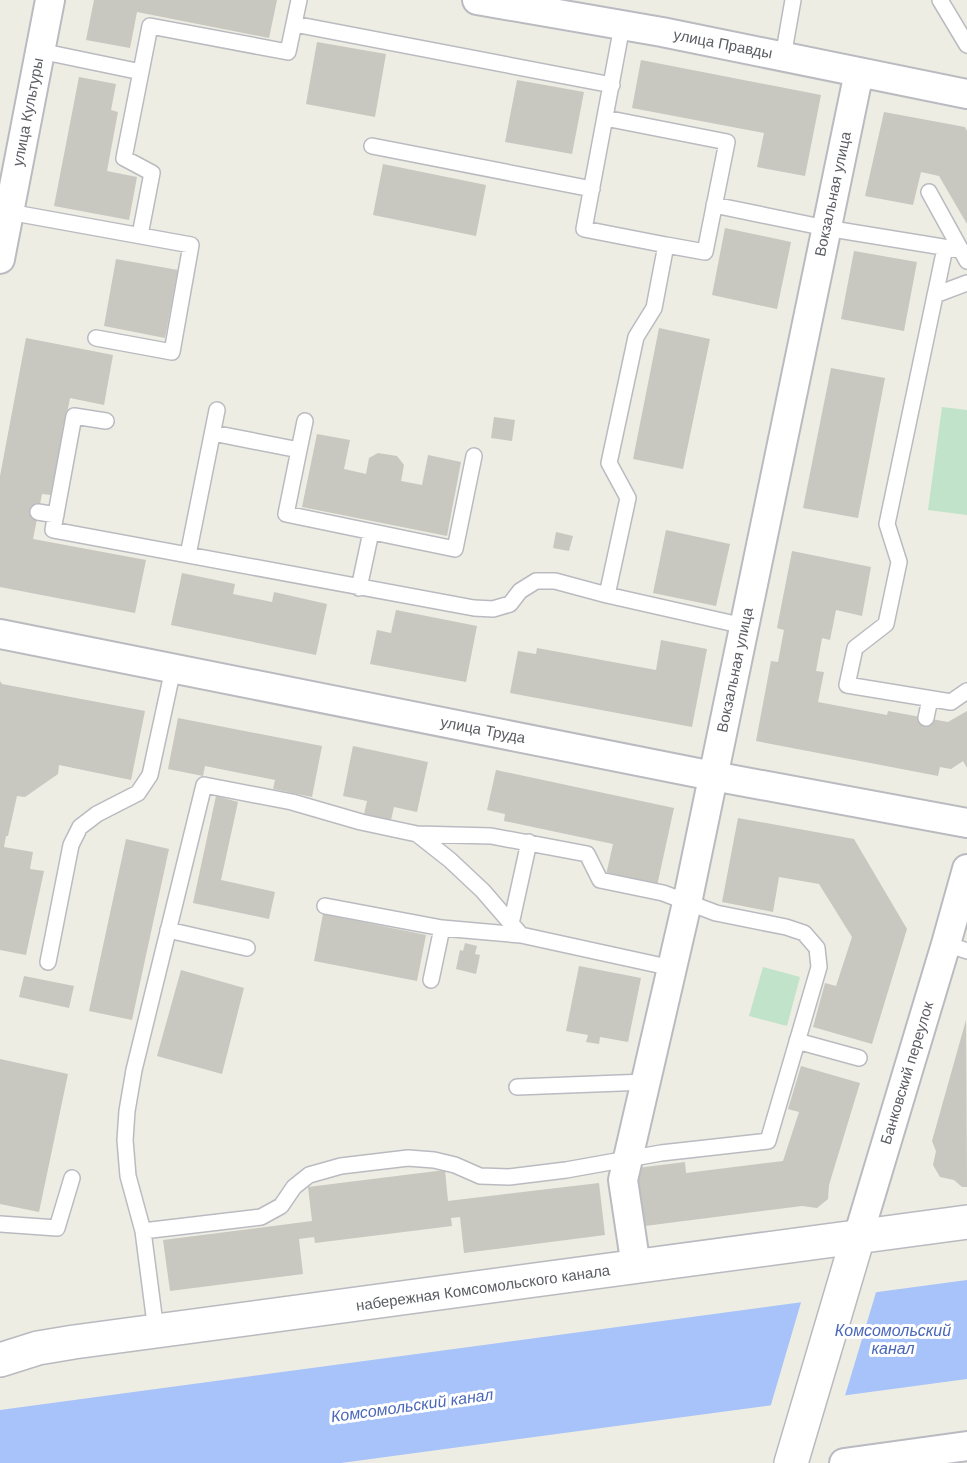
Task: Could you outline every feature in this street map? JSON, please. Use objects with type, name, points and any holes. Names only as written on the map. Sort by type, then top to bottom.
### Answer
[{"type":"street","name":"улица Культуры","points":[[0,260],[50,0]]},
{"type":"street","name":"улица Правды","points":[[477,0],[662,32],[967,94]]},
{"type":"street","name":"Вокзальная улица","points":[[636,1267],[622,1180],[687,903],[859,72]]},
{"type":"street","name":"улица Труда","points":[[0,634],[713,776],[967,823]]},
{"type":"street","name":"Банковский переулок","points":[[791,1463],[858,1237],[957,948],[967,869]]},
{"type":"street","name":"набережная Комсомольского канала","points":[[0,1360],[38,1348],[74,1342],[967,1222]]},
{"type":"street","points":[[844,1463],[967,1446]]},
{"type":"lane","points":[[140,235],[152,173],[124,158],[150,26],[288,52],[299,0]]},
{"type":"lane","points":[[783,57],[793,0]]},
{"type":"lane","points":[[940,0],[967,45]]},
{"type":"lane","points":[[294,24],[612,85]]},
{"type":"lane","points":[[605,118],[727,142],[705,252],[584,229],[622,26]]},
{"type":"lane","points":[[40,51],[141,72]]},
{"type":"lane","points":[[372,146],[592,189]]},
{"type":"lane","points":[[929,192],[964,255]]},
{"type":"lane","points":[[714,205],[826,228],[945,248],[964,255]]},
{"type":"lane","points":[[9,212],[192,245],[172,352],[96,338]]},
{"type":"lane","points":[[607,594],[627,498],[609,463],[636,338],[654,308],[666,245]]},
{"type":"lane","points":[[945,248],[887,524],[898,562],[886,624],[855,648],[847,685],[951,702],[967,691]]},
{"type":"lane","points":[[935,294],[967,283]]},
{"type":"lane","points":[[188,555],[218,410]]},
{"type":"lane","points":[[106,421],[74,416],[53,530],[474,608],[493,609],[510,603],[520,591],[536,581],[555,581],[744,626]]},
{"type":"lane","points":[[305,421],[286,514],[371,532],[455,549],[474,456]]},
{"type":"lane","points":[[213,433],[299,450]]},
{"type":"lane","points":[[38,512],[56,515]]},
{"type":"lane","points":[[359,588],[371,532]]},
{"type":"lane","points":[[48,962],[71,845],[80,827],[97,814],[138,793],[150,775],[172,669]]},
{"type":"lane","points":[[926,718],[930,699]]},
{"type":"lane","points":[[143,1231],[261,1217],[281,1206],[294,1187],[309,1175],[341,1166],[408,1158],[434,1160],[455,1165],[480,1176],[509,1177],[566,1170],[661,1153],[768,1141],[819,967],[817,948],[804,933],[786,927],[716,913],[663,893],[600,880],[587,854],[491,836],[417,834],[362,822],[292,802],[204,785],[134,1070],[127,1111],[125,1140],[128,1176],[143,1231],[156,1331]]},
{"type":"lane","points":[[417,834],[450,860],[483,891],[516,929]]},
{"type":"lane","points":[[516,929],[529,842]]},
{"type":"lane","points":[[325,906],[442,928],[516,929],[672,968]]},
{"type":"lane","points":[[430,980],[442,928]]},
{"type":"lane","points":[[168,930],[247,948]]},
{"type":"lane","points":[[797,1041],[859,1058]]},
{"type":"lane","points":[[517,1087],[646,1082]]},
{"type":"lane","points":[[0,1224],[57,1228],[72,1178]]},
{"type":"green space","points":[[942,407],[967,410],[967,515],[928,510]]},
{"type":"green space","points":[[763,967],[800,977],[787,1026],[749,1016]]},
{"type":"water","name":"Комсомольский канал","points":[[967,1280],[967,1379],[341,1463],[0,1463],[0,1410]]},
{"type":"pier","points":[[877,1289],[844,1399],[770,1408],[802,1299]]},
{"type":"building","points":[[94,0],[277,0],[269,38],[137,12],[130,48],[86,40]]},
{"type":"building","points":[[317,42],[386,54],[375,117],[306,104]]},
{"type":"building","points":[[641,60],[821,95],[805,176],[757,167],[764,133],[632,108]]},
{"type":"building","points":[[79,77],[116,84],[111,110],[118,112],[107,171],[137,177],[129,220],[54,206]]},
{"type":"building","points":[[517,80],[584,92],[572,154],[505,142]]},
{"type":"building","points":[[884,112],[965,127],[967,131],[967,224],[939,176],[921,172],[913,205],[865,196]]},
{"type":"building","points":[[383,164],[486,185],[476,236],[373,215]]},
{"type":"building","points":[[725,228],[791,242],[777,309],[712,295]]},
{"type":"building","points":[[854,251],[917,262],[904,331],[841,319]]},
{"type":"building","points":[[116,259],[178,270],[165,338],[104,326]]},
{"type":"building","points":[[659,328],[710,339],[683,469],[633,459]]},
{"type":"building","points":[[26,338],[113,355],[104,405],[70,398],[51,495],[42,494],[33,539],[146,560],[135,613],[0,587],[0,476]]},
{"type":"building","points":[[831,368],[885,378],[858,518],[803,508]]},
{"type":"building","points":[[494,417],[515,420],[512,441],[491,438]]},
{"type":"building","points":[[317,434],[350,440],[344,469],[366,474],[369,458],[378,453],[397,456],[404,465],[401,481],[422,485],[428,455],[461,462],[447,536],[302,507]]},
{"type":"building","points":[[666,530],[730,544],[716,606],[653,593]]},
{"type":"building","points":[[556,532],[573,536],[569,551],[553,548]]},
{"type":"building","points":[[792,551],[871,567],[862,616],[836,610],[830,640],[822,638],[816,671],[824,672],[818,702],[887,715],[888,711],[948,722],[967,711],[967,768],[963,761],[951,769],[940,767],[938,776],[756,741],[771,661],[778,662],[784,630],[777,628]]},
{"type":"building","points":[[182,573],[235,584],[233,594],[272,602],[274,592],[327,604],[316,655],[171,625]]},
{"type":"building","points":[[396,610],[477,626],[466,682],[370,664],[377,630],[391,633]]},
{"type":"building","points":[[661,640],[707,649],[692,727],[510,693],[518,651],[536,654],[537,648],[656,670]]},
{"type":"building","points":[[0,681],[2,684],[145,711],[131,780],[59,765],[58,774],[25,797],[17,796],[4,847],[33,852],[30,869],[44,871],[26,955],[0,950]]},
{"type":"building","points":[[178,718],[322,746],[312,797],[273,789],[275,780],[205,766],[203,776],[168,769]]},
{"type":"building","points":[[353,746],[428,762],[417,812],[394,807],[391,820],[364,814],[367,801],[343,796]]},
{"type":"building","points":[[496,770],[674,808],[657,886],[606,875],[613,844],[504,821],[505,814],[487,810]]},
{"type":"building","points":[[216,796],[238,802],[221,880],[275,892],[269,919],[193,903]]},
{"type":"building","points":[[738,818],[854,839],[907,929],[872,1044],[813,1027],[825,983],[836,986],[852,937],[819,884],[779,877],[773,912],[722,902]]},
{"type":"building","points":[[126,839],[169,849],[132,1020],[89,1011]]},
{"type":"building","points":[[323,914],[426,935],[417,981],[314,961]]},
{"type":"building","points":[[465,943],[477,946],[475,954],[480,955],[476,974],[456,969],[460,950],[463,951]]},
{"type":"building","points":[[579,966],[641,978],[628,1042],[600,1037],[599,1044],[586,1042],[588,1035],[566,1031]]},
{"type":"building","points":[[181,970],[244,988],[222,1074],[157,1056]]},
{"type":"building","points":[[24,976],[74,986],[69,1008],[19,997]]},
{"type":"building","points":[[966,1020],[967,1187],[962,1187],[954,1180],[940,1177],[933,1165],[936,1151],[932,1141]]},
{"type":"building","points":[[0,1059],[68,1074],[39,1212],[0,1204]]},
{"type":"building","points":[[801,1066],[860,1083],[829,1185],[828,1199],[817,1208],[802,1206],[645,1226],[637,1168],[685,1162],[686,1173],[783,1161],[799,1112],[788,1109]]},
{"type":"building","points":[[445,1170],[448,1201],[599,1183],[605,1235],[464,1253],[460,1217],[451,1218],[452,1226],[315,1243],[314,1237],[299,1239],[303,1274],[170,1291],[163,1240],[312,1221],[308,1187]]}]
